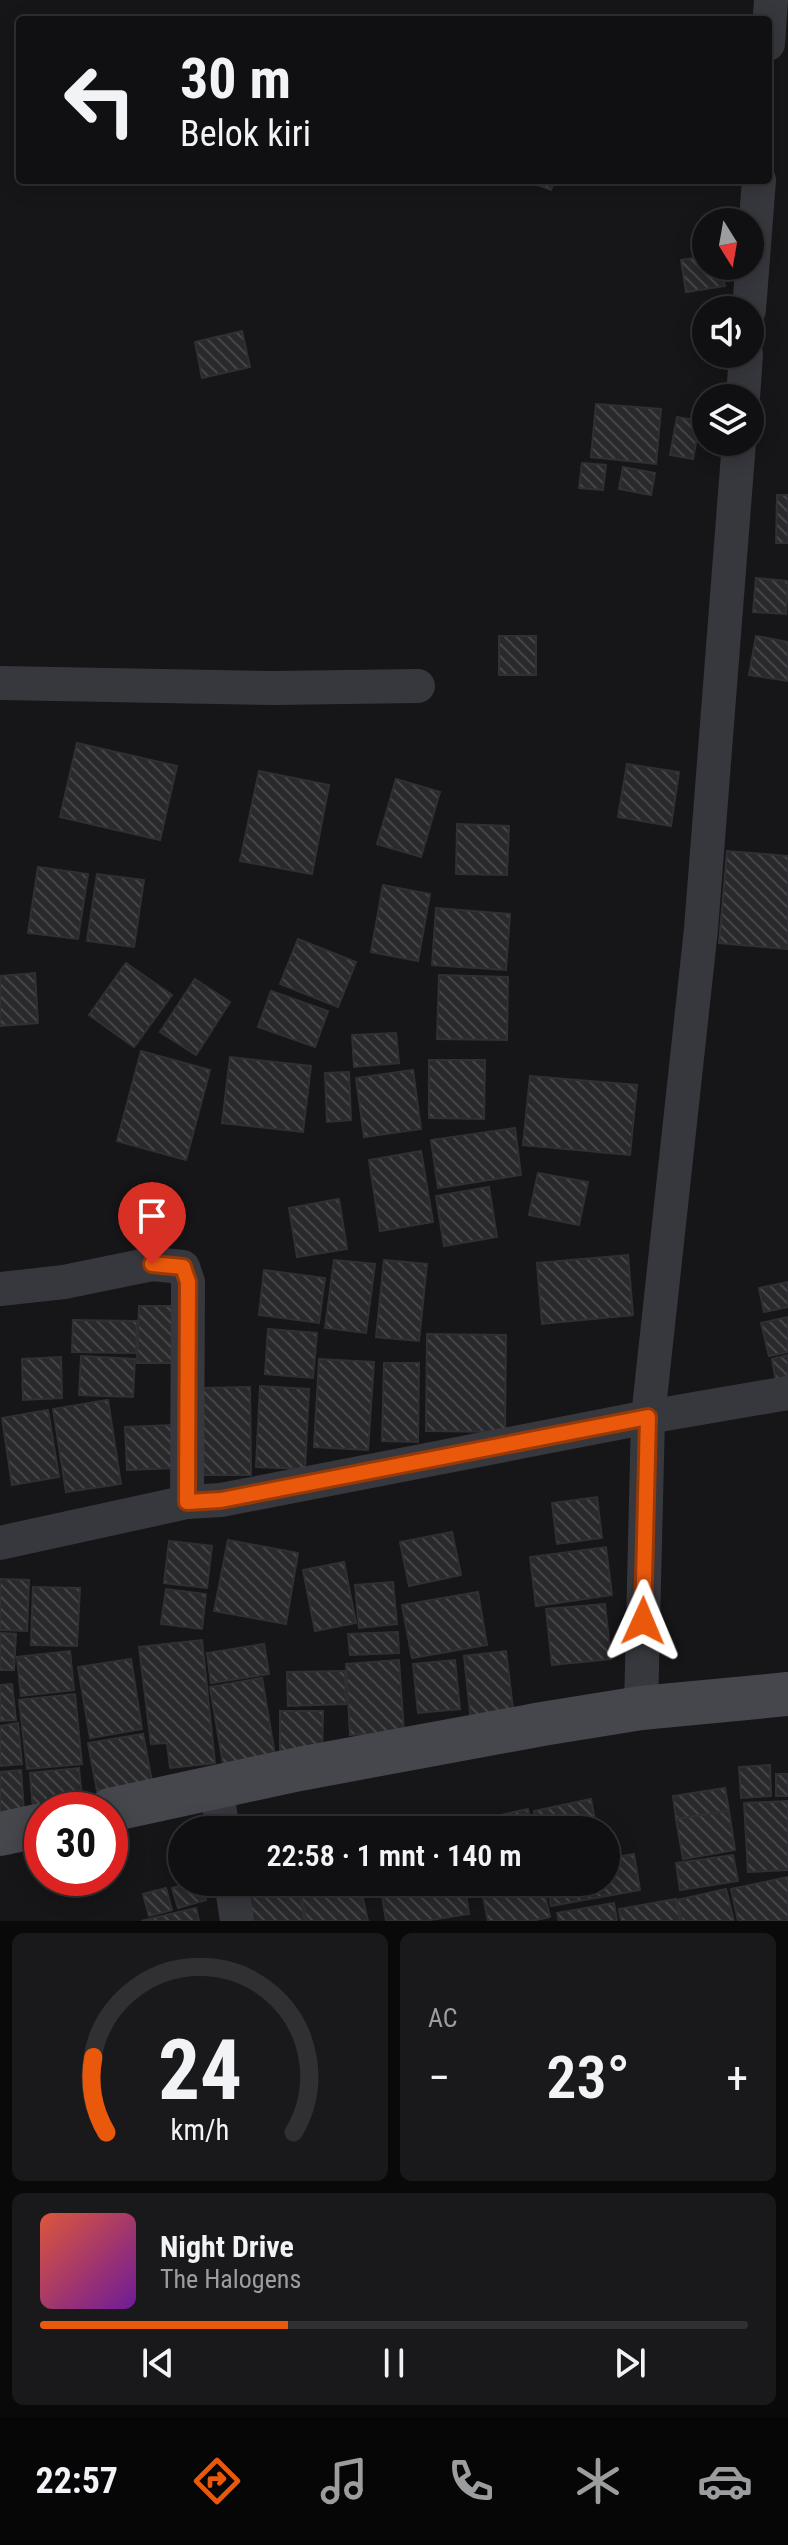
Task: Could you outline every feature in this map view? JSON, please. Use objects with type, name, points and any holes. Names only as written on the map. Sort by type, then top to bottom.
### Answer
[{"type":"main road","points":[[128,1806],[454,1740],[641,1708],[788,1694]]},
{"type":"main road","points":[[0,1834],[24,1829]]},
{"type":"street","points":[[750,296],[759,184]]},
{"type":"street","points":[[641,1708],[648,1417],[701,929],[738,456]]},
{"type":"street","points":[[0,683],[274,688],[418,686]]},
{"type":"street","points":[[0,1289],[64,1282],[152,1264],[183,1267],[188,1282],[187,1502]]},
{"type":"street","points":[[0,1543],[187,1502],[221,1500],[788,1393]]},
{"type":"street","points":[[216,1787],[221,1816]]},
{"type":"street","points":[[233,1896],[237,1921]]},
{"type":"building","points":[[535,184],[553,184],[551,190]]},
{"type":"building","points":[[692,258],[692,280],[724,280],[725,286],[686,292],[681,260]]},
{"type":"building","points":[[242,331],[250,367],[202,378],[195,342]]},
{"type":"building","points":[[596,404],[661,409],[656,464],[591,457]]},
{"type":"building","points":[[677,417],[692,420],[693,459],[670,455]]},
{"type":"building","points":[[582,463],[606,465],[603,490],[579,488]]},
{"type":"building","points":[[623,467],[655,473],[651,495],[619,489]]},
{"type":"building","points":[[777,495],[788,495],[788,543],[776,543]]},
{"type":"building","points":[[756,578],[788,581],[786,614],[753,612]]},
{"type":"building","points":[[499,636],[536,636],[536,675],[499,675]]},
{"type":"building","points":[[756,636],[788,642],[788,681],[749,675]]},
{"type":"building","points":[[77,743],[177,766],[160,840],[60,817]]},
{"type":"building","points":[[627,764],[679,772],[671,826],[618,817]]},
{"type":"building","points":[[259,771],[329,785],[312,874],[240,861]]},
{"type":"building","points":[[396,779],[440,792],[421,857],[377,844]]},
{"type":"building","points":[[457,824],[509,826],[507,875],[456,874]]},
{"type":"building","points":[[727,851],[788,856],[788,949],[719,943]]},
{"type":"building","points":[[38,867],[88,874],[78,939],[28,933]]},
{"type":"building","points":[[97,874],[144,880],[134,947],[87,941]]},
{"type":"building","points":[[383,885],[430,894],[418,961],[371,952]]},
{"type":"building","points":[[436,908],[510,914],[506,970],[432,965]]},
{"type":"building","points":[[298,939],[356,962],[338,1007],[280,984]]},
{"type":"building","points":[[126,963],[172,995],[134,1047],[89,1015]]},
{"type":"building","points":[[35,973],[38,1023],[0,1026],[0,976]]},
{"type":"building","points":[[439,975],[508,977],[507,1040],[437,1039]]},
{"type":"building","points":[[195,979],[230,1002],[196,1055],[160,1032]]},
{"type":"building","points":[[271,991],[328,1011],[315,1047],[258,1027]]},
{"type":"building","points":[[396,1033],[399,1063],[354,1067],[352,1035]]},
{"type":"building","points":[[141,1051],[210,1070],[186,1160],[117,1141]]},
{"type":"building","points":[[230,1057],[311,1066],[303,1132],[222,1123]]},
{"type":"building","points":[[429,1060],[485,1060],[484,1119],[429,1118]]},
{"type":"building","points":[[413,1070],[421,1129],[364,1137],[356,1078]]},
{"type":"building","points":[[349,1072],[351,1120],[327,1122],[325,1073]]},
{"type":"building","points":[[530,1076],[637,1085],[630,1155],[523,1145]]},
{"type":"building","points":[[515,1128],[521,1175],[438,1188],[431,1140]]},
{"type":"building","points":[[421,1151],[433,1222],[380,1231],[369,1160]]},
{"type":"building","points":[[538,1173],[588,1182],[579,1225],[529,1215]]},
{"type":"building","points":[[489,1187],[497,1237],[444,1246],[436,1196]]},
{"type":"building","points":[[339,1199],[347,1249],[297,1257],[289,1208]]},
{"type":"building","points":[[628,1255],[633,1315],[542,1324],[537,1263]]},
{"type":"building","points":[[334,1260],[375,1264],[366,1333],[325,1328]]},
{"type":"building","points":[[384,1260],[427,1264],[419,1341],[376,1337]]},
{"type":"building","points":[[264,1270],[325,1278],[319,1323],[259,1315]]},
{"type":"building","points":[[788,1282],[788,1307],[764,1312],[759,1288]]},
{"type":"building","points":[[139,1306],[177,1306],[176,1363],[137,1363]]},
{"type":"building","points":[[788,1317],[788,1352],[769,1356],[761,1323]]},
{"type":"building","points":[[73,1320],[137,1321],[136,1353],[72,1352]]},
{"type":"building","points":[[268,1329],[317,1333],[313,1378],[265,1374]]},
{"type":"building","points":[[427,1334],[506,1335],[505,1432],[426,1431]]},
{"type":"building","points":[[788,1355],[788,1386],[777,1388],[772,1359]]},
{"type":"building","points":[[81,1356],[135,1359],[133,1397],[79,1395]]},
{"type":"building","points":[[61,1357],[62,1398],[23,1400],[22,1359]]},
{"type":"building","points":[[319,1359],[374,1362],[368,1450],[314,1447]]},
{"type":"building","points":[[384,1363],[419,1363],[418,1442],[382,1441]]},
{"type":"building","points":[[260,1386],[309,1389],[305,1469],[256,1467]]},
{"type":"building","points":[[250,1387],[251,1475],[199,1475],[198,1388]]},
{"type":"building","points":[[108,1400],[121,1484],[66,1492],[53,1409]]},
{"type":"building","points":[[48,1410],[59,1477],[12,1485],[2,1418]]},
{"type":"building","points":[[172,1425],[175,1468],[127,1470],[125,1427]]},
{"type":"building","points":[[597,1497],[602,1538],[557,1544],[552,1503]]},
{"type":"building","points":[[452,1532],[461,1575],[409,1586],[400,1542]]},
{"type":"building","points":[[228,1540],[298,1553],[286,1624],[214,1611]]},
{"type":"building","points":[[169,1541],[212,1546],[207,1588],[164,1583]]},
{"type":"building","points":[[606,1547],[612,1595],[536,1606],[530,1557]]},
{"type":"building","points":[[344,1562],[356,1623],[315,1631],[303,1570]]},
{"type":"building","points":[[0,1579],[29,1580],[27,1631],[0,1630]]},
{"type":"building","points":[[393,1582],[397,1624],[359,1628],[355,1585]]},
{"type":"building","points":[[33,1587],[80,1588],[77,1646],[31,1645]]},
{"type":"building","points":[[166,1589],[206,1594],[202,1629],[161,1624]]},
{"type":"building","points":[[478,1592],[487,1645],[412,1658],[402,1605]]},
{"type":"building","points":[[605,1604],[611,1659],[552,1665],[546,1609]]},
{"type":"building","points":[[398,1632],[399,1653],[350,1655],[348,1634]]},
{"type":"building","points":[[0,1633],[16,1634],[14,1670],[0,1670]]},
{"type":"building","points":[[202,1640],[215,1763],[170,1768],[167,1743],[151,1744],[139,1647]]},
{"type":"building","points":[[264,1644],[269,1674],[211,1683],[207,1653]]},
{"type":"building","points":[[70,1651],[74,1690],[21,1696],[17,1657]]},
{"type":"building","points":[[506,1651],[514,1717],[471,1722],[464,1656]]},
{"type":"building","points":[[131,1659],[142,1729],[90,1738],[78,1667]]},
{"type":"building","points":[[399,1660],[404,1732],[350,1735],[346,1664]]},
{"type":"building","points":[[455,1660],[460,1709],[418,1713],[413,1664]]},
{"type":"building","points":[[345,1671],[346,1704],[288,1706],[287,1672]]},
{"type":"building","points":[[262,1678],[275,1755],[223,1764],[210,1687]]},
{"type":"building","points":[[12,1684],[16,1720],[0,1721],[0,1685]]},
{"type":"building","points":[[75,1694],[82,1764],[27,1769],[19,1700]]},
{"type":"building","points":[[280,1711],[323,1711],[322,1759],[280,1759]]},
{"type":"building","points":[[18,1723],[22,1764],[0,1766],[0,1726]]},
{"type":"building","points":[[143,1734],[152,1781],[97,1791],[88,1743]]},
{"type":"building","points":[[770,1765],[771,1796],[741,1798],[739,1767]]},
{"type":"building","points":[[79,1768],[82,1792],[32,1792],[30,1773]]},
{"type":"building","points":[[21,1770],[24,1811],[0,1813],[0,1772]]},
{"type":"building","points":[[776,1774],[788,1774],[788,1796],[776,1796]]},
{"type":"building","points":[[725,1788],[729,1811],[676,1819],[673,1796]]},
{"type":"building","points":[[591,1799],[594,1816],[535,1816],[534,1811]]},
{"type":"building","points":[[788,1801],[788,1870],[748,1872],[744,1803]]},
{"type":"building","points":[[528,1809],[529,1816],[496,1816]]},
{"type":"building","points":[[729,1811],[735,1850],[683,1859],[676,1819]]},
{"type":"building","points":[[634,1854],[640,1890],[620,1894],[620,1856]]},
{"type":"building","points":[[733,1855],[738,1881],[680,1890],[676,1863]]},
{"type":"building","points":[[788,1877],[788,1921],[738,1921],[731,1889]]},
{"type":"building","points":[[166,1888],[172,1910],[149,1916],[143,1894]]},
{"type":"building","points":[[726,1889],[734,1921],[682,1921],[677,1900]]},
{"type":"building","points":[[174,1896],[205,1896],[206,1900],[178,1908]]},
{"type":"building","points":[[243,1896],[300,1896],[305,1921],[248,1921]]},
{"type":"building","points":[[301,1896],[362,1896],[368,1921],[307,1921]]},
{"type":"building","points":[[382,1896],[466,1896],[469,1914],[424,1921],[386,1921]]},
{"type":"building","points":[[483,1896],[545,1896],[550,1917],[531,1921],[488,1921]]},
{"type":"building","points":[[549,1896],[607,1896],[551,1906]]},
{"type":"building","points":[[676,1899],[680,1921],[621,1921],[619,1909]]},
{"type":"building","points":[[614,1903],[617,1921],[559,1921],[557,1913]]},
{"type":"building","points":[[196,1908],[199,1921],[141,1921]]},
{"type":"route","points":[[152,1264],[183,1267],[188,1282],[187,1502],[221,1500],[648,1417],[643,1621]]}]
